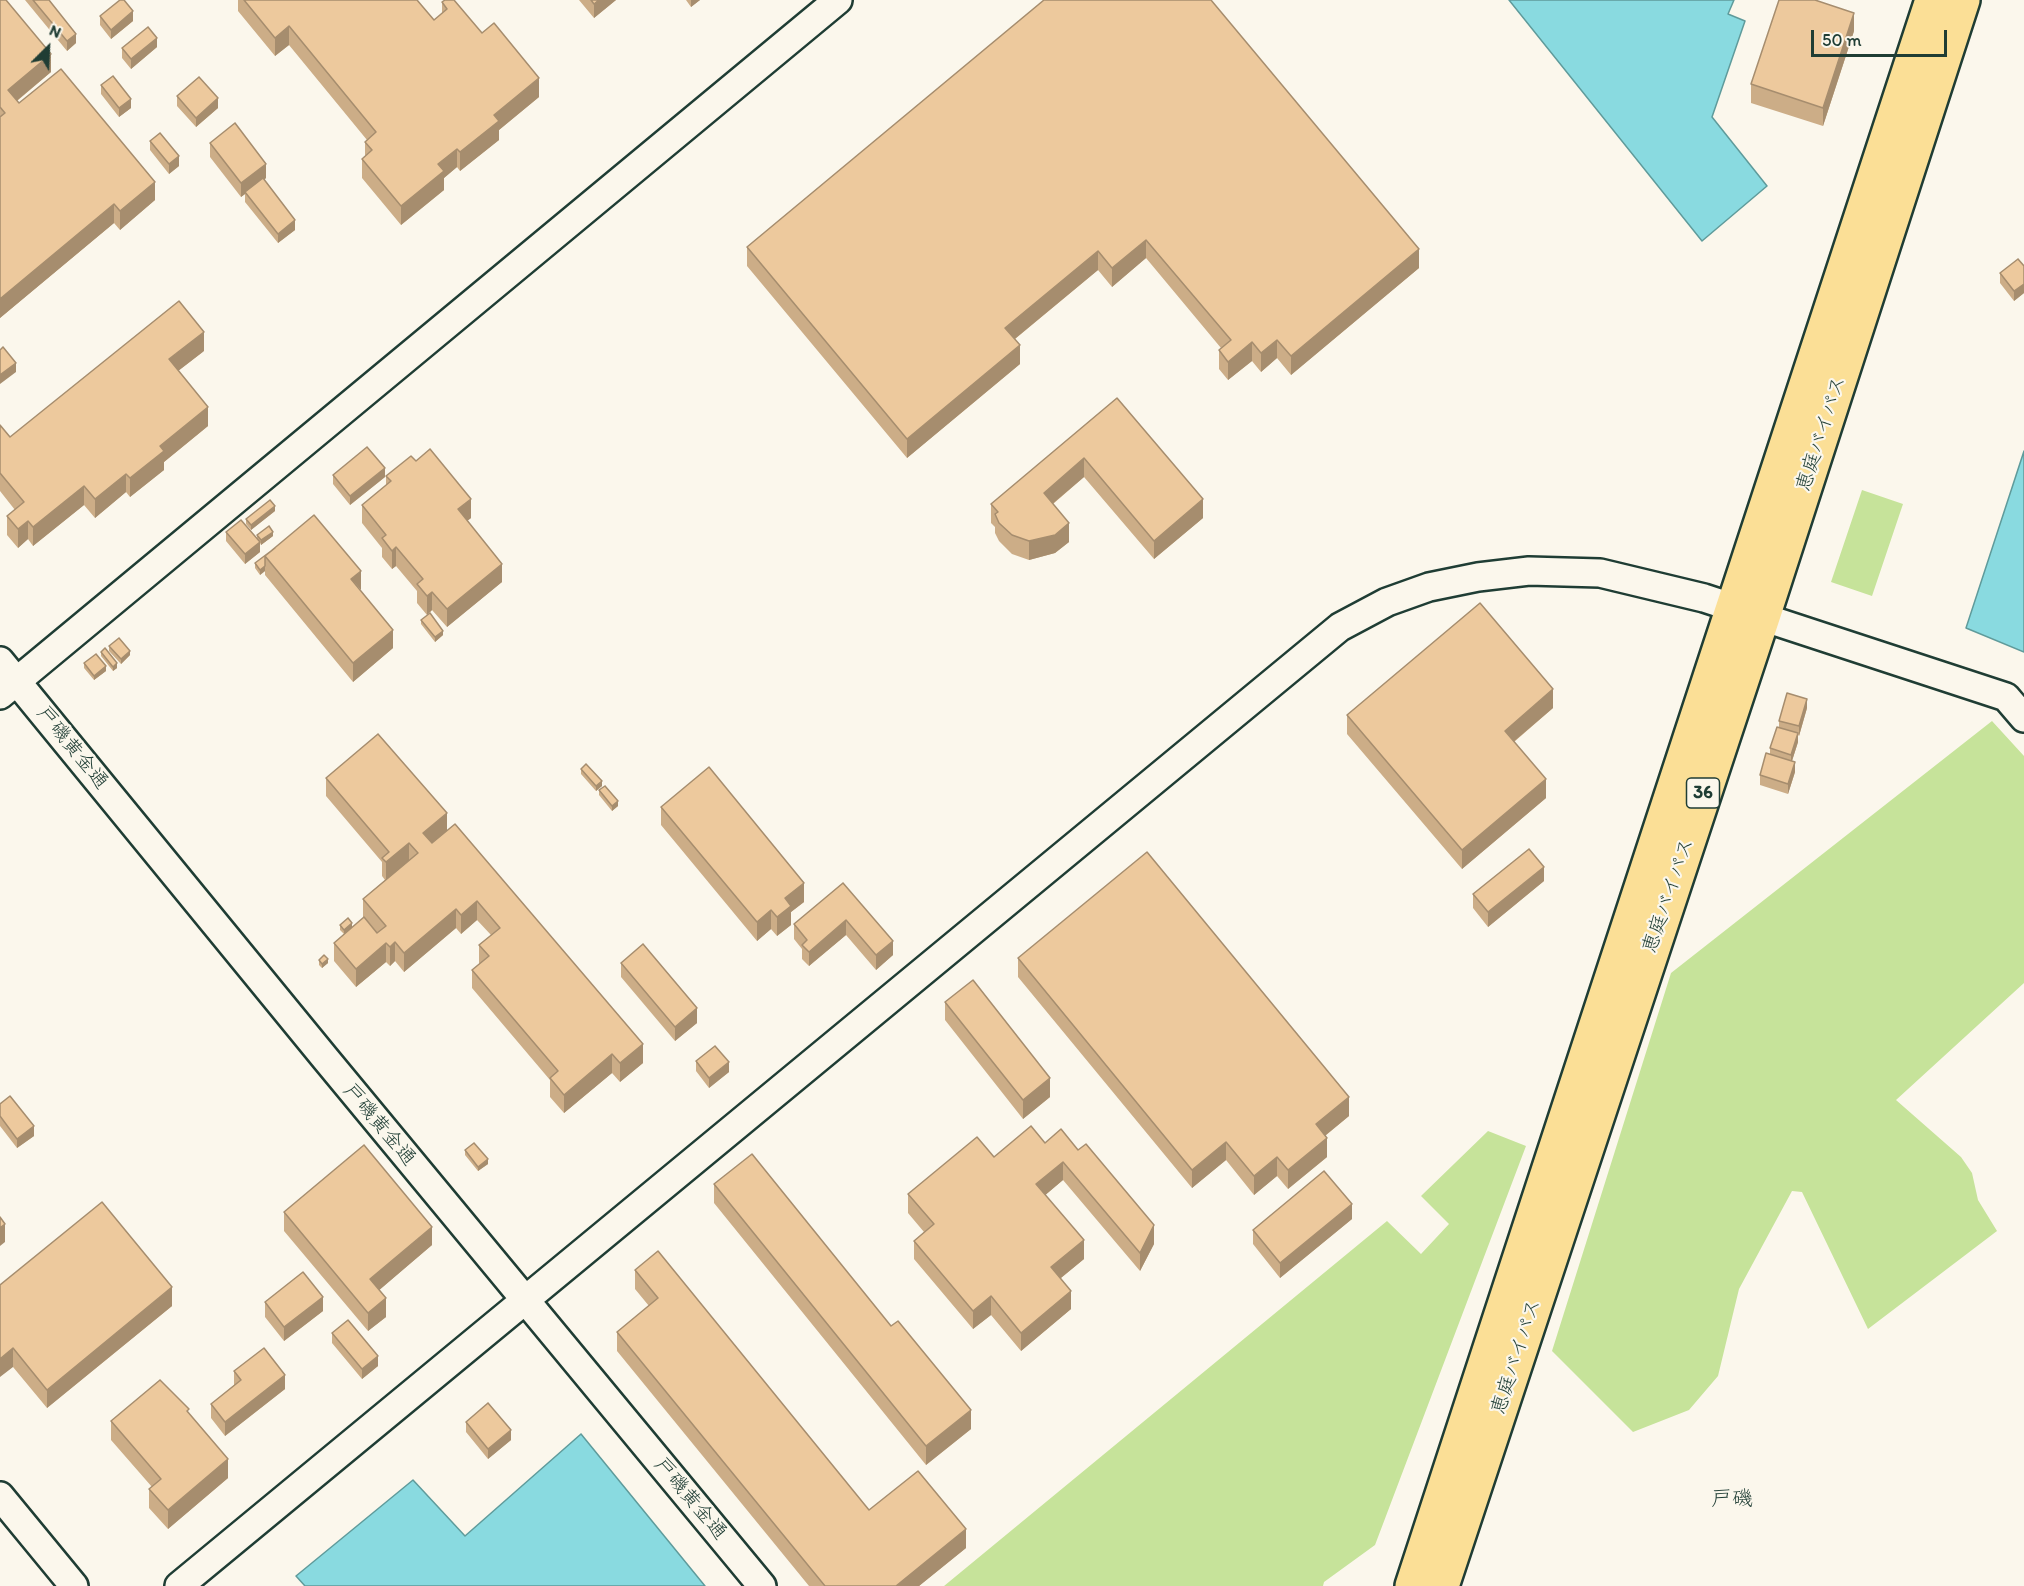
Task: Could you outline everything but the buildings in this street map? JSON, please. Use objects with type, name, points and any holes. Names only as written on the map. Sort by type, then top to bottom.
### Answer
[{"type":"highway","name":"恵庭バイパス","points":[[1442,1586],[1748,612],[1932,0]]},
{"type":"highway","name":"恵庭バイパス","points":[[1412,1586],[1748,612],[1963,0]]},
{"type":"street","points":[[9,688],[838,0]]},
{"type":"street","points":[[178,1586],[1340,627],[1387,602],[1429,587],[1529,571],[1600,573],[1748,612],[2006,697],[2024,718]]},
{"type":"street","name":"戸磯黄金通","points":[[0,661],[9,688],[525,1300],[762,1586]]},
{"type":"street","points":[[0,1496],[74,1586]]},
{"type":"green space","points":[[1862,490],[1903,504],[1872,596],[1831,582]]},
{"type":"green space","points":[[1992,721],[2024,756],[2024,983],[1896,1100],[1961,1157],[1972,1173],[1978,1200],[1997,1231],[1868,1329],[1802,1192],[1792,1191],[1739,1289],[1718,1376],[1689,1410],[1633,1432],[1552,1351],[1671,973]]},
{"type":"green space","points":[[1488,1131],[1526,1146],[1375,1545],[1324,1582],[1323,1586],[944,1586],[1387,1221],[1421,1254],[1449,1224],[1421,1196]]},
{"type":"water","points":[[1509,0],[1734,0],[1728,14],[1745,21],[1712,117],[1767,186],[1702,241]]},
{"type":"water","points":[[2024,451],[2024,652],[1966,628]]},
{"type":"water","points":[[581,1434],[705,1586],[305,1586],[296,1576],[413,1480],[465,1536]]},
{"type":"district","name":"戸磯","points":[[1732,1500]]}]
